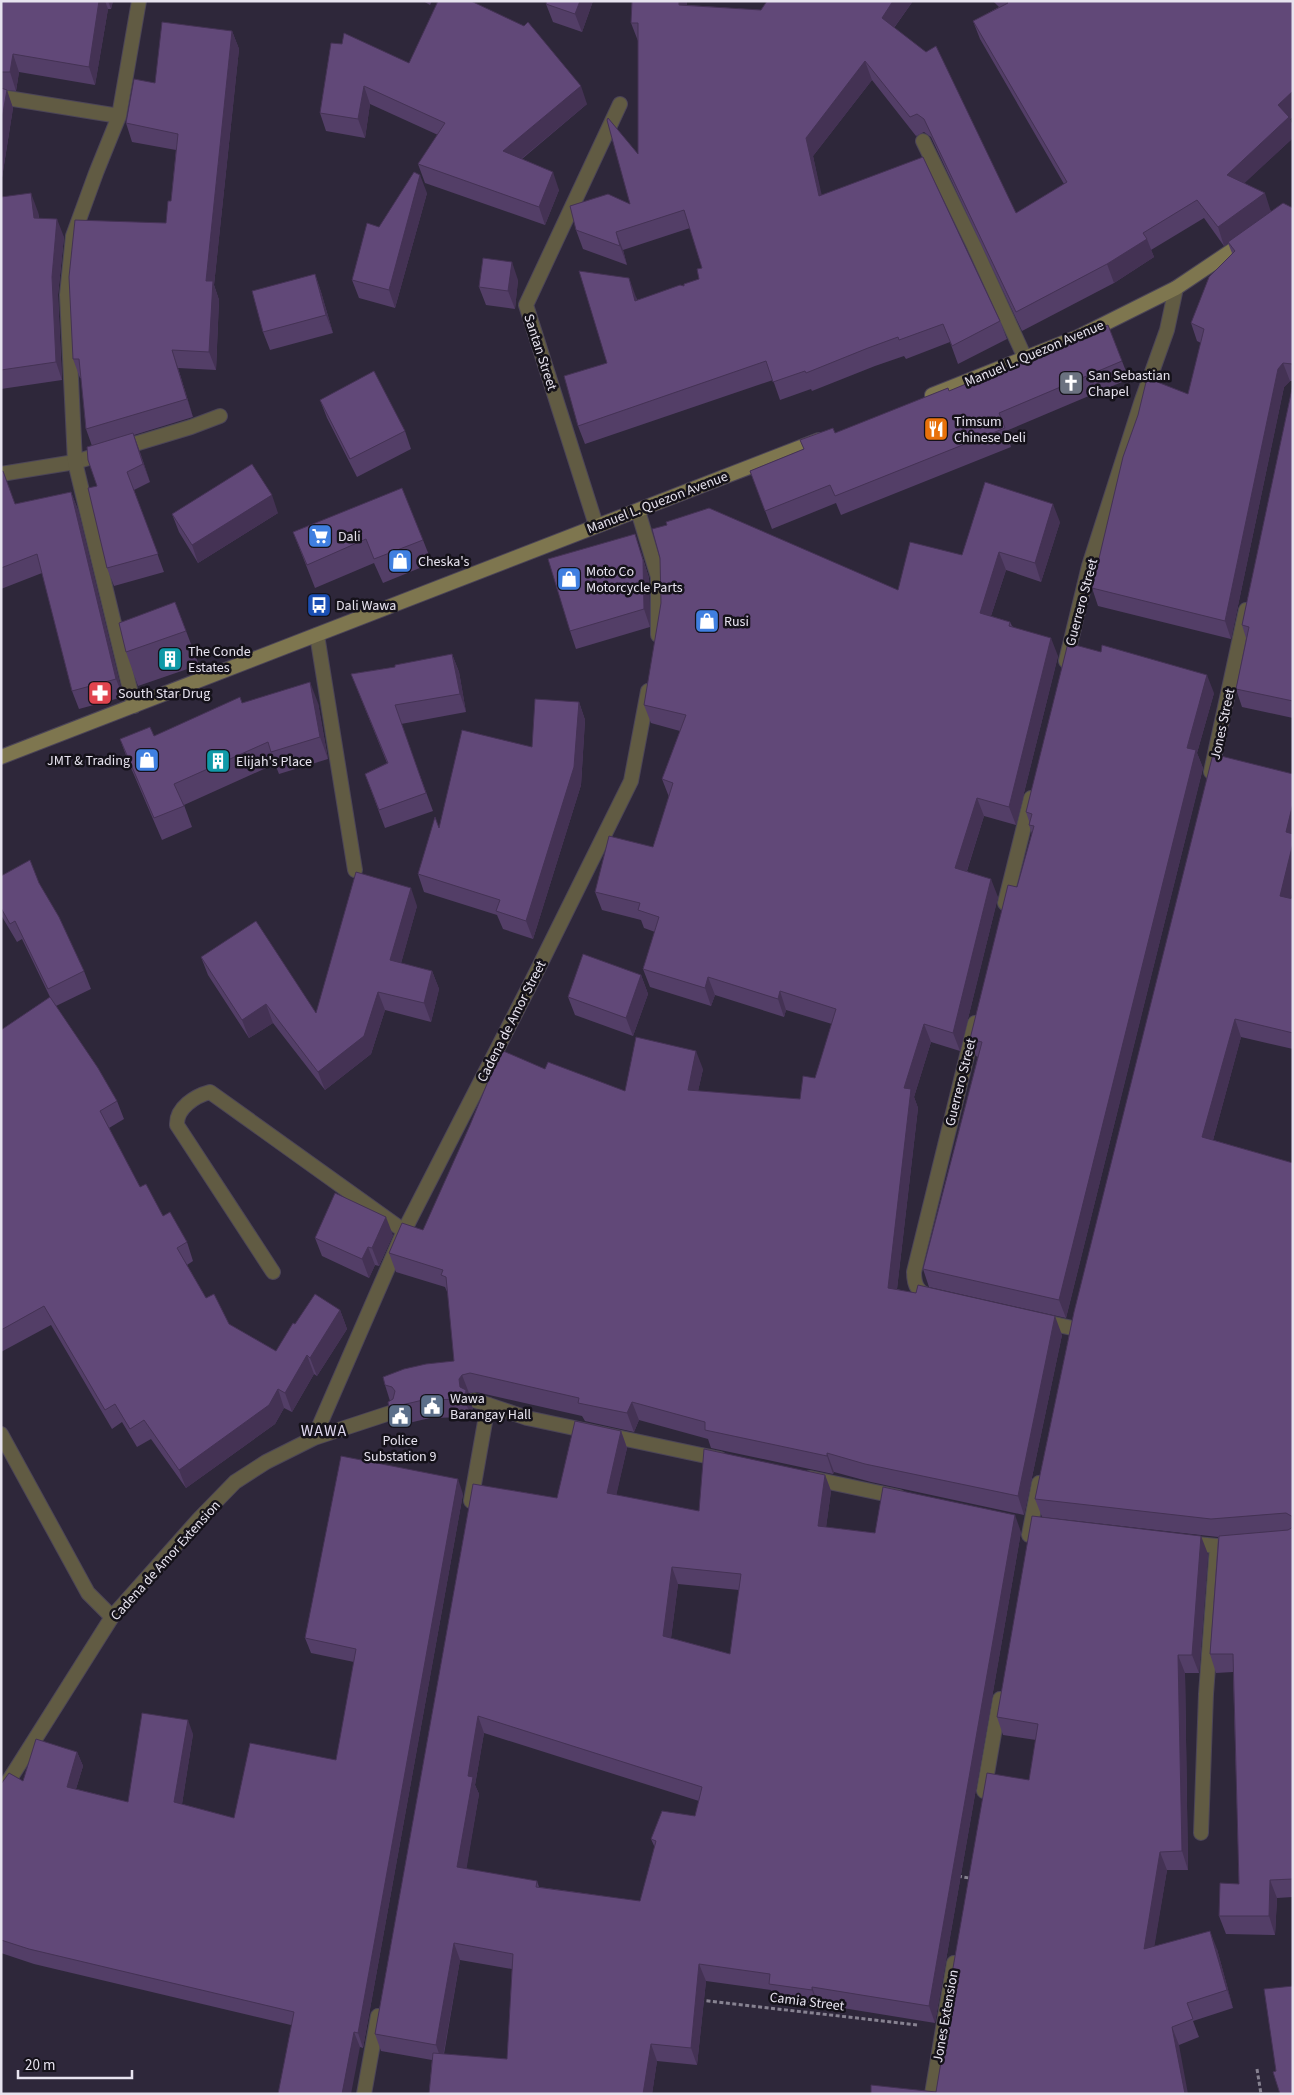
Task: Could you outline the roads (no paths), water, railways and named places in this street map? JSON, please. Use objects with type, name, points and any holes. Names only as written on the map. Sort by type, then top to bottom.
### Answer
[{"type":"main road","name":"Manuel L. Quezon Avenue","points":[[924,398],[1078,337],[1176,288],[1210,267],[1255,234]]},
{"type":"main road","name":"Manuel L. Quezon Avenue","points":[[1,757],[832,435]]},
{"type":"street","points":[[134,706],[75,462],[67,295],[73,236],[119,116],[139,1]]},
{"type":"street","points":[[1,98],[119,116]]},
{"type":"street","name":"Santan Street","points":[[596,526],[526,305],[620,104]]},
{"type":"street","points":[[923,141],[1025,358]]},
{"type":"street","name":"Guerrero Street","points":[[1063,672],[1089,566],[1166,330],[1176,288]]},
{"type":"street","points":[[1,474],[75,462],[191,427],[220,416]]},
{"type":"street","points":[[638,511],[658,577],[659,628],[656,646]]},
{"type":"street","name":"Jones Street","points":[[1208,785],[1248,601]]},
{"type":"street","points":[[317,635],[355,870]]},
{"type":"street","name":"Cadena de Amor Street","points":[[314,1438],[404,1231],[531,983],[631,781],[650,682]]},
{"type":"street","points":[[1002,913],[1034,788]]},
{"type":"street","name":"Guerrero Street","points":[[948,1301],[921,1293],[914,1284],[914,1272],[978,1010]]},
{"type":"street","points":[[273,1272],[177,1125],[177,1116],[188,1103],[200,1095],[210,1092],[404,1231]]},
{"type":"street","points":[[1024,1317],[1072,1328]]},
{"type":"street","points":[[474,1400],[527,1418],[731,1461]]},
{"type":"street","points":[[469,1514],[488,1406]]},
{"type":"street","points":[[314,1438],[393,1412]]},
{"type":"street","points":[[1,1434],[88,1593],[112,1617]]},
{"type":"street","name":"Cadena de Amor Extension","points":[[1,1793],[112,1617],[235,1482],[266,1462],[314,1438]]},
{"type":"street","points":[[1026,1552],[1041,1474]]},
{"type":"street","points":[[798,1476],[914,1500]]},
{"type":"street","points":[[1168,1540],[1217,1546],[1245,1544]]},
{"type":"street","points":[[1201,1833],[1206,1694],[1217,1546]]},
{"type":"street","points":[[982,1801],[1002,1686]]},
{"type":"street","name":"Jones Extension","points":[[932,2094],[956,1953]]},
{"type":"street","points":[[364,2094],[380,2005]]},
{"type":"place","name":"San Sebastian Chapel","points":[[1071,383]]},
{"type":"place","name":"Timsum Chinese Deli","points":[[936,429]]},
{"type":"place","name":"Dali","points":[[320,536]]},
{"type":"place","name":"Cheska's","points":[[400,561]]},
{"type":"place","name":"Moto Co Motorcycle Parts","points":[[569,579]]},
{"type":"place","name":"Dali Wawa","points":[[319,605]]},
{"type":"place","name":"Rusi","points":[[707,621]]},
{"type":"place","name":"The Conde Estates","points":[[170,659]]},
{"type":"place","name":"South Star Drug","points":[[100,693]]},
{"type":"place","name":"JMT & Trading","points":[[147,760]]},
{"type":"place","name":"Elijah's Place","points":[[218,761]]},
{"type":"place","name":"Wawa Barangay Hall","points":[[432,1406]]},
{"type":"place","name":"Police Substation 9","points":[[400,1416]]},
{"type":"district","name":"WAWA","points":[[324,1430]]}]
